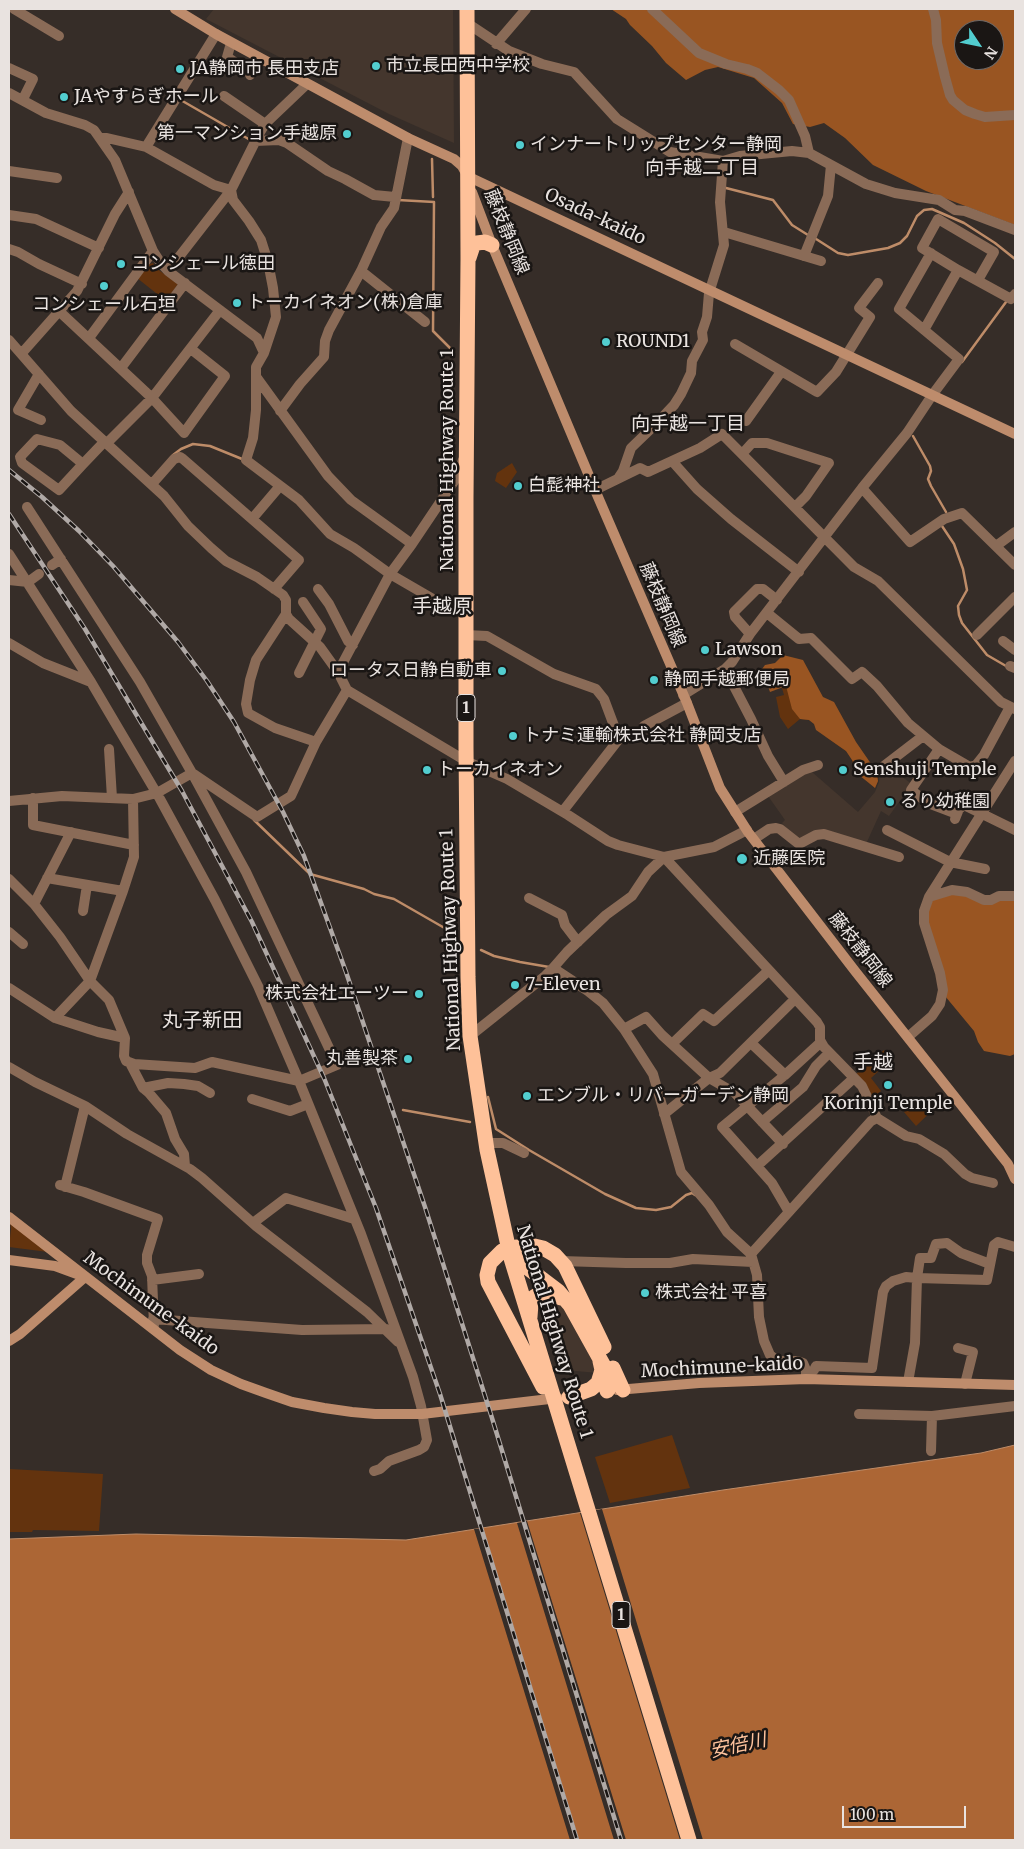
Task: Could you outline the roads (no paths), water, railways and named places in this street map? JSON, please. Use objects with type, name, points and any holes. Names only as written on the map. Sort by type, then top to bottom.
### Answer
[{"type":"highway","name":"National Highway Route 1","points":[[467,16],[466,761],[470,1036],[488,1159],[548,1390],[562,1424],[689,1840]]},
{"type":"highway","points":[[468,259],[473,246],[477,243],[485,242],[492,245]]},
{"type":"highway","points":[[479,1098],[492,1143],[512,1246],[525,1266],[563,1296],[597,1352],[609,1384]]},
{"type":"highway","points":[[548,1390],[488,1282],[487,1270],[490,1263],[512,1246],[543,1248],[561,1260],[572,1278],[624,1390]]},
{"type":"highway","points":[[530,1322],[531,1304],[534,1298],[544,1292],[551,1293],[563,1300],[576,1317]]},
{"type":"highway","points":[[569,1396],[591,1388],[600,1380],[602,1370],[597,1352]]},
{"type":"main road","name":"Osada-kaido","points":[[175,9],[231,43],[307,84],[408,138],[454,159],[462,166],[467,176],[1015,434]]},
{"type":"main road","name":"藤枝静岡線","points":[[467,176],[474,200],[492,245],[685,699],[720,788],[747,830],[1008,1164],[1015,1178]]},
{"type":"main road","name":"Mochimune-kaido","points":[[9,1217],[180,1350],[211,1370],[241,1384],[292,1402],[352,1412],[422,1414],[569,1396],[609,1384],[624,1390],[699,1383],[806,1379],[1015,1385]]},
{"type":"main road","points":[[9,1260],[55,1266],[85,1277]]},
{"type":"main road","points":[[10,1337],[85,1277]]},
{"type":"street","points":[[14,9],[59,36]]},
{"type":"street","points":[[496,44],[526,9]]},
{"type":"street","points":[[652,9],[699,53],[726,64],[747,68],[757,73],[779,90],[789,100],[809,153]]},
{"type":"street","points":[[933,9],[941,62],[947,86],[953,100],[965,110],[980,115],[996,117],[1015,115]]},
{"type":"street","points":[[467,16],[496,44],[524,57],[574,72],[617,119],[670,152],[723,161],[740,156],[792,151],[809,153],[831,166],[874,186],[895,193],[939,200],[952,217],[994,252],[978,280]]},
{"type":"street","points":[[146,147],[216,34]]},
{"type":"street","points":[[231,43],[227,57],[249,72],[250,75]]},
{"type":"street","points":[[9,68],[33,79],[23,99]]},
{"type":"street","points":[[168,271],[231,190],[265,124],[307,84]]},
{"type":"street","points":[[9,93],[55,117],[85,125],[94,130],[115,160],[154,251],[168,271],[257,338],[264,353]]},
{"type":"street","points":[[224,96],[265,124]]},
{"type":"street","points":[[101,138],[146,147],[214,185],[231,190]]},
{"type":"street","points":[[280,411],[300,384],[324,357],[325,341],[329,330],[361,272],[381,227],[394,208],[408,138]]},
{"type":"street","points":[[255,141],[273,140],[288,143],[328,171],[374,195],[395,197]]},
{"type":"street","points":[[619,477],[631,448],[674,405],[688,382],[692,362],[703,340],[702,332],[707,317],[710,289],[722,255],[724,232],[720,202],[723,161]]},
{"type":"street","points":[[804,256],[828,196],[831,166]]},
{"type":"street","points":[[9,171],[57,178]]},
{"type":"street","points":[[231,190],[233,200],[250,221],[261,240],[268,262],[276,317],[264,353],[256,367],[255,423],[253,438],[246,460],[299,500],[330,534],[354,548],[390,574],[452,610]]},
{"type":"street","points":[[22,353],[60,312],[82,284],[115,214],[129,192]]},
{"type":"street","points":[[1015,230],[965,211],[952,217],[938,219],[922,248],[1011,299],[1015,294]]},
{"type":"street","points":[[9,214],[36,218],[98,248]]},
{"type":"street","points":[[724,232],[821,261]]},
{"type":"street","points":[[9,249],[18,252],[37,267],[82,284]]},
{"type":"street","points":[[89,338],[154,251]]},
{"type":"street","points":[[644,726],[685,699],[732,662],[750,634],[862,488],[907,434],[959,359],[899,309],[931,253]]},
{"type":"street","points":[[924,330],[958,270]]},
{"type":"street","points":[[361,272],[425,322]]},
{"type":"street","points":[[121,368],[185,283]]},
{"type":"street","points":[[735,344],[817,392],[836,372],[870,316],[859,308],[878,283]]},
{"type":"street","points":[[83,464],[60,445],[37,439],[20,457],[22,463],[59,490],[83,464],[152,398],[220,310]]},
{"type":"street","points":[[60,312],[152,398],[184,433],[225,376],[191,349]]},
{"type":"street","points":[[9,340],[71,411],[152,484],[211,548],[226,561],[257,577],[283,595],[286,600],[286,614],[289,619],[314,640],[338,672],[347,690],[466,761],[507,779],[618,845],[664,857],[714,847],[747,830]]},
{"type":"street","points":[[746,421],[781,372]]},
{"type":"street","points":[[39,374],[18,410],[41,420]]},
{"type":"street","points":[[256,378],[328,476],[351,500],[412,544]]},
{"type":"street","points":[[595,490],[640,468],[648,472],[700,448],[722,434],[854,567],[878,581],[1001,702],[1013,708],[984,755],[976,765],[970,767],[939,749],[908,723],[877,686],[862,672],[852,679],[811,638],[799,639],[767,613]]},
{"type":"street","points":[[742,454],[752,443],[767,443],[829,463],[806,496],[795,507]]},
{"type":"street","points":[[338,672],[390,574],[457,477],[466,452]]},
{"type":"street","points":[[152,484],[174,459],[180,457],[299,560],[274,589]]},
{"type":"street","points":[[672,461],[697,489],[731,519],[798,572]]},
{"type":"street","points":[[252,519],[280,486]]},
{"type":"street","points":[[862,488],[910,542],[944,519],[962,513],[1015,565]]},
{"type":"street","points":[[27,508],[56,562],[140,682],[192,773],[246,872],[337,1065],[299,1081],[212,1062],[195,1068],[130,1063]]},
{"type":"street","points":[[996,546],[1015,532]]},
{"type":"street","points":[[9,554],[91,682],[157,793],[215,900],[258,986],[299,1081],[354,1218],[412,1377],[428,1440],[424,1447],[419,1450],[389,1461],[380,1469],[374,1471]]},
{"type":"street","points":[[9,580],[28,582],[39,574]]},
{"type":"street","points":[[318,589],[329,604],[348,642],[353,645]]},
{"type":"street","points":[[750,634],[734,617],[734,612],[757,589],[763,589],[777,600]]},
{"type":"street","points":[[977,635],[1015,597]]},
{"type":"street","points":[[299,673],[314,640],[322,629],[304,602]]},
{"type":"street","points":[[286,614],[256,660],[246,704],[248,712],[275,728],[316,742]]},
{"type":"street","points":[[466,635],[487,636],[554,674],[596,689],[604,699],[619,739],[563,812]]},
{"type":"street","points":[[1003,641],[1014,660]]},
{"type":"street","points":[[9,642],[43,663],[91,682]]},
{"type":"street","points":[[725,669],[768,756],[784,782]]},
{"type":"street","points":[[192,773],[257,817],[290,796],[316,742],[347,690]]},
{"type":"street","points":[[880,769],[923,736]]},
{"type":"street","points":[[109,749],[112,798]]},
{"type":"street","points":[[939,749],[911,790],[928,803],[956,816],[964,805],[1015,830]]},
{"type":"street","points":[[908,1037],[932,1016],[940,1004],[943,990],[940,972],[924,923],[924,911],[929,897],[1015,763]]},
{"type":"street","points":[[736,812],[802,770],[818,765]]},
{"type":"street","points":[[9,801],[62,796],[133,800],[157,793],[192,773]]},
{"type":"street","points":[[33,798],[33,825],[134,845]]},
{"type":"street","points":[[55,1018],[90,981],[124,891],[134,858],[133,800]]},
{"type":"street","points":[[754,839],[770,829],[776,828],[800,844],[816,835],[824,834],[899,857]]},
{"type":"street","points":[[887,830],[950,862],[985,869]]},
{"type":"street","points":[[34,904],[71,832]]},
{"type":"street","points":[[470,1036],[544,977],[606,915],[632,896],[648,872],[664,857]]},
{"type":"street","points":[[664,857],[820,1027],[821,1042],[829,1053],[862,1086],[877,1118],[906,1136],[918,1139],[944,1154],[972,1178],[993,1182]]},
{"type":"street","points":[[47,878],[124,891]]},
{"type":"street","points":[[9,879],[34,904],[60,937],[90,981],[109,1000],[125,1038],[124,1056],[126,1061],[130,1063],[143,1088],[166,1113],[176,1140],[184,1154],[185,1166]]},
{"type":"street","points":[[83,911],[87,885]]},
{"type":"street","points":[[929,897],[952,890],[967,892],[984,900],[992,900],[999,896],[1015,896]]},
{"type":"street","points":[[529,898],[562,915],[565,925],[578,942]]},
{"type":"street","points":[[9,932],[23,944]]},
{"type":"street","points":[[553,968],[596,997],[624,1029],[653,1074],[681,1172],[709,1205],[727,1232],[752,1258],[757,1275],[759,1317],[764,1341],[770,1355],[782,1361],[803,1363],[806,1370],[806,1379]]},
{"type":"street","points":[[672,1044],[703,1014],[714,1021],[768,970]]},
{"type":"street","points":[[9,988],[55,1018],[98,1032],[125,1038]]},
{"type":"street","points":[[664,1114],[709,1078],[720,1073],[795,999]]},
{"type":"street","points":[[624,1029],[646,1017],[709,1078],[735,1093],[783,1144]]},
{"type":"street","points":[[789,1212],[772,1183],[722,1127],[748,1107],[821,1042]]},
{"type":"street","points":[[751,1043],[785,1075]]},
{"type":"street","points":[[762,1122],[803,1087],[816,1066],[829,1053]]},
{"type":"street","points":[[9,1067],[85,1106],[127,1134],[185,1166],[202,1178],[253,1223],[367,1312],[401,1346]]},
{"type":"street","points":[[757,1166],[854,1078]]},
{"type":"street","points":[[143,1088],[168,1083],[184,1084],[198,1086],[210,1093]]},
{"type":"street","points":[[252,1100],[290,1111],[308,1104]]},
{"type":"street","points":[[85,1106],[63,1186],[158,1219],[147,1255],[147,1263],[152,1280],[154,1331]]},
{"type":"street","points":[[752,1258],[789,1212],[871,1121],[877,1118]]},
{"type":"street","points":[[492,1143],[503,1143],[524,1153]]},
{"type":"street","points":[[253,1223],[286,1198],[354,1218]]},
{"type":"street","points":[[806,1379],[816,1366],[872,1368],[880,1302],[886,1286],[900,1278],[987,1280],[994,1244],[998,1242],[1015,1247]]},
{"type":"street","points":[[908,1382],[915,1343],[920,1258],[931,1258],[936,1244],[947,1243],[961,1253],[990,1264]]},
{"type":"street","points":[[561,1260],[670,1263],[693,1259],[752,1258]]},
{"type":"street","points":[[152,1280],[199,1274]]},
{"type":"street","points":[[153,1319],[302,1330],[386,1329]]},
{"type":"street","points":[[958,1348],[973,1352],[965,1384]]},
{"type":"street","points":[[859,1414],[932,1416],[1015,1406]]},
{"type":"street","points":[[931,1451],[932,1416]]},
{"type":"water","name":"安倍川","points":[[1015,1445],[1015,1840],[9,1840],[9,1539],[136,1534],[406,1540],[723,1490],[981,1453]]},
{"type":"waterway","points":[[179,99],[252,141]]},
{"type":"waterway","points":[[432,159],[433,197]]},
{"type":"waterway","points":[[726,188],[773,200],[792,225],[808,235]]},
{"type":"waterway","points":[[398,200],[434,202],[433,331],[454,352]]},
{"type":"waterway","points":[[813,237],[838,253],[848,255],[888,248],[900,243],[907,236],[917,216],[924,210],[932,209],[964,223],[995,243],[1015,259]]},
{"type":"waterway","points":[[962,362],[1006,302]]},
{"type":"waterway","points":[[913,436],[930,466],[931,471],[928,479],[946,512]]},
{"type":"waterway","points":[[173,455],[193,444],[210,446],[242,459]]},
{"type":"waterway","points":[[942,526],[954,544],[963,569],[967,590],[958,606],[962,623],[987,655],[1006,666]]},
{"type":"waterway","points":[[254,820],[310,874],[394,899],[455,934]]},
{"type":"waterway","points":[[481,950],[494,956],[549,967]]},
{"type":"waterway","points":[[488,1097],[496,1129],[605,1194],[636,1208],[656,1210],[671,1207],[686,1195],[692,1193],[695,1195]]},
{"type":"waterway","points":[[403,1110],[470,1122]]},
{"type":"waterway","points":[[769,1359],[777,1366],[794,1367],[797,1369]]},
{"type":"railway","points":[[9,470],[79,531],[113,566],[178,642],[234,722],[283,812],[304,856],[346,972],[425,1207],[492,1418],[621,1840]]},
{"type":"railway","points":[[9,514],[85,629],[182,791],[252,922],[324,1078],[376,1208],[440,1394],[577,1840]]},
{"type":"place","name":"市立長田西中学校","points":[[376,66]]},
{"type":"place","name":"JA静岡市 長田支店","points":[[180,69]]},
{"type":"place","name":"JAやすらぎホール","points":[[64,97]]},
{"type":"place","name":"第一マンション手越原","points":[[347,134]]},
{"type":"place","name":"インナートリップセンター静岡","points":[[520,145]]},
{"type":"place","name":"コンシェール徳田","points":[[121,264]]},
{"type":"place","name":"コンシェール石垣","points":[[104,286]]},
{"type":"place","name":"トーカイネオン(株)倉庫","points":[[237,303]]},
{"type":"place","name":"ROUND1","points":[[606,342]]},
{"type":"place","name":"白髭神社","points":[[518,486]]},
{"type":"place","name":"Lawson","points":[[705,650]]},
{"type":"place","name":"ロータス日静自動車","points":[[502,671]]},
{"type":"place","name":"静岡手越郵便局","points":[[654,680]]},
{"type":"place","name":"トナミ運輸株式会社 静岡支店","points":[[513,736]]},
{"type":"place","name":"トーカイネオン","points":[[427,770]]},
{"type":"place","name":"Senshuji Temple","points":[[843,770]]},
{"type":"place","name":"るり幼稚園","points":[[890,802]]},
{"type":"place","name":"近藤医院","points":[[742,859]]},
{"type":"place","name":"7-Eleven","points":[[515,985]]},
{"type":"place","name":"株式会社エーツー","points":[[419,994]]},
{"type":"place","name":"丸善製茶","points":[[408,1059]]},
{"type":"place","name":"Korinji Temple","points":[[888,1085]]},
{"type":"place","name":"エンブル・リバーガーデン静岡","points":[[527,1096]]},
{"type":"place","name":"株式会社 平喜","points":[[645,1293]]},
{"type":"district","name":"向手越二丁目","points":[[702,169]]},
{"type":"district","name":"向手越一丁目","points":[[688,425]]},
{"type":"district","name":"手越原","points":[[442,607]]},
{"type":"district","name":"丸子新田","points":[[202,1021]]},
{"type":"district","name":"手越","points":[[873,1063]]}]
